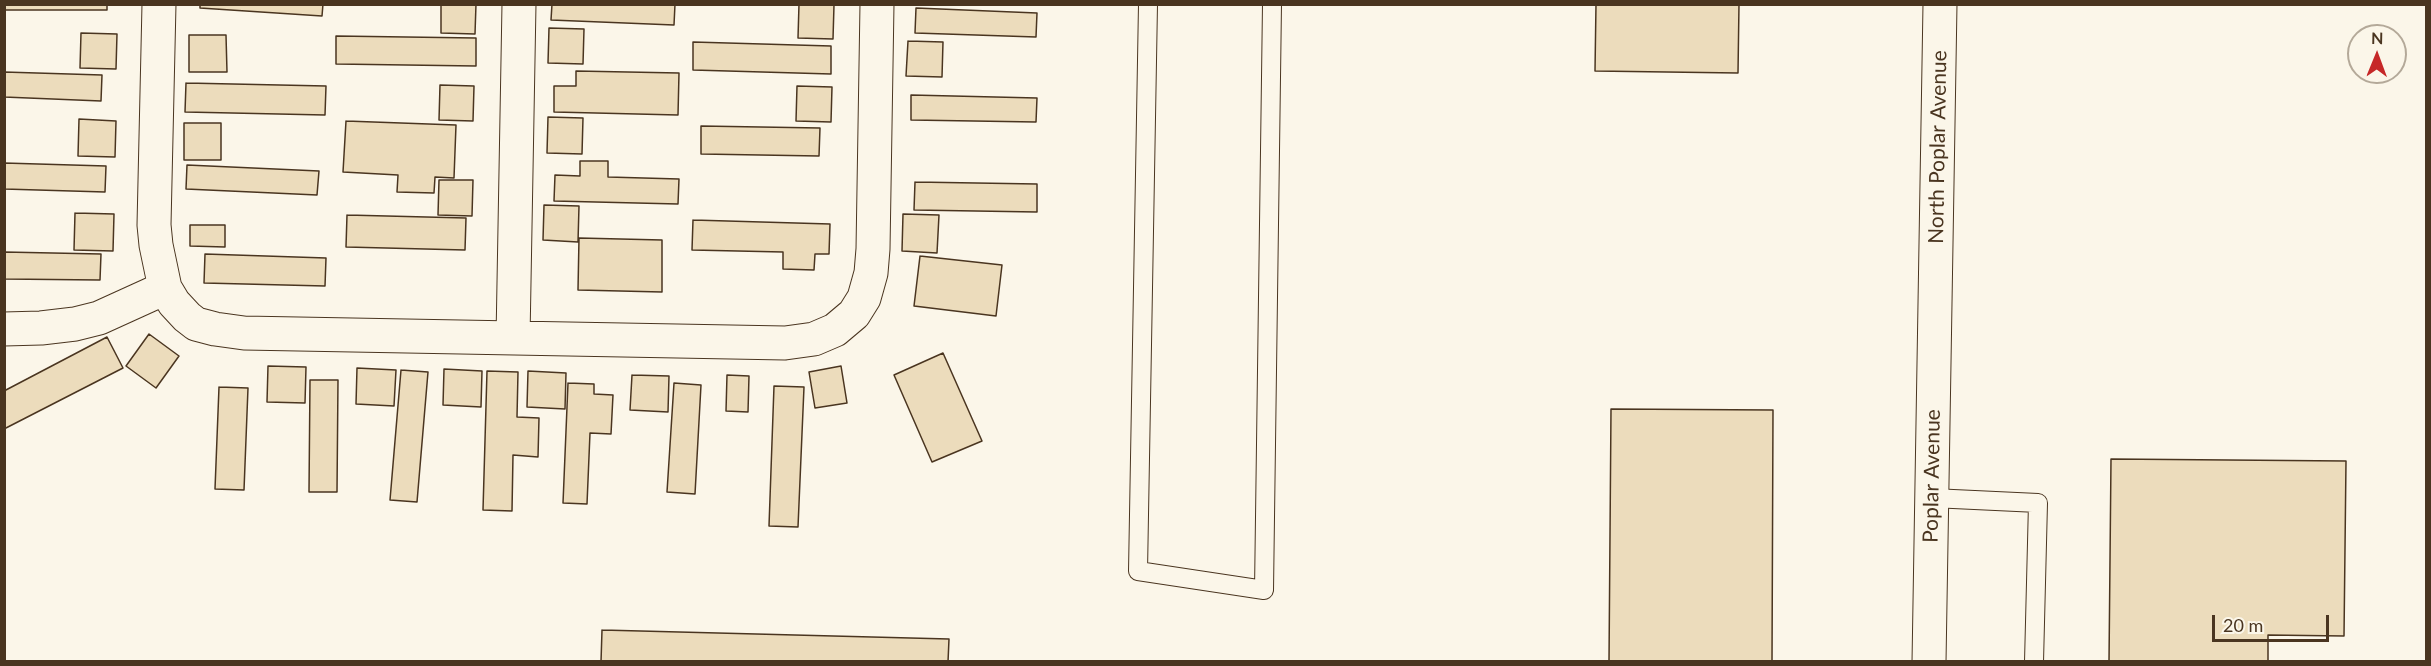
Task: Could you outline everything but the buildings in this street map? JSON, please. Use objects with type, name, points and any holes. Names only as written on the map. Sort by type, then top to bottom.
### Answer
[{"type":"street","points":[[159,4],[154,225],[158,259],[165,288],[174,303],[196,324],[244,333],[785,343],[814,339],[835,330],[854,314],[864,298],[871,273],[878,4]]},
{"type":"street","points":[[513,338],[519,4]]},
{"type":"street","name":"North Poplar Avenue","points":[[1935,290],[1940,4]]},
{"type":"street","points":[[4,329],[41,328],[75,324],[99,318],[165,288]]},
{"type":"street","name":"Poplar Avenue","points":[[1929,662],[1935,290]]},
{"type":"lane","points":[[1148,4],[1138,572],[1264,590],[1272,4]]},
{"type":"lane","points":[[1932,498],[2037,503],[2034,662]]}]
